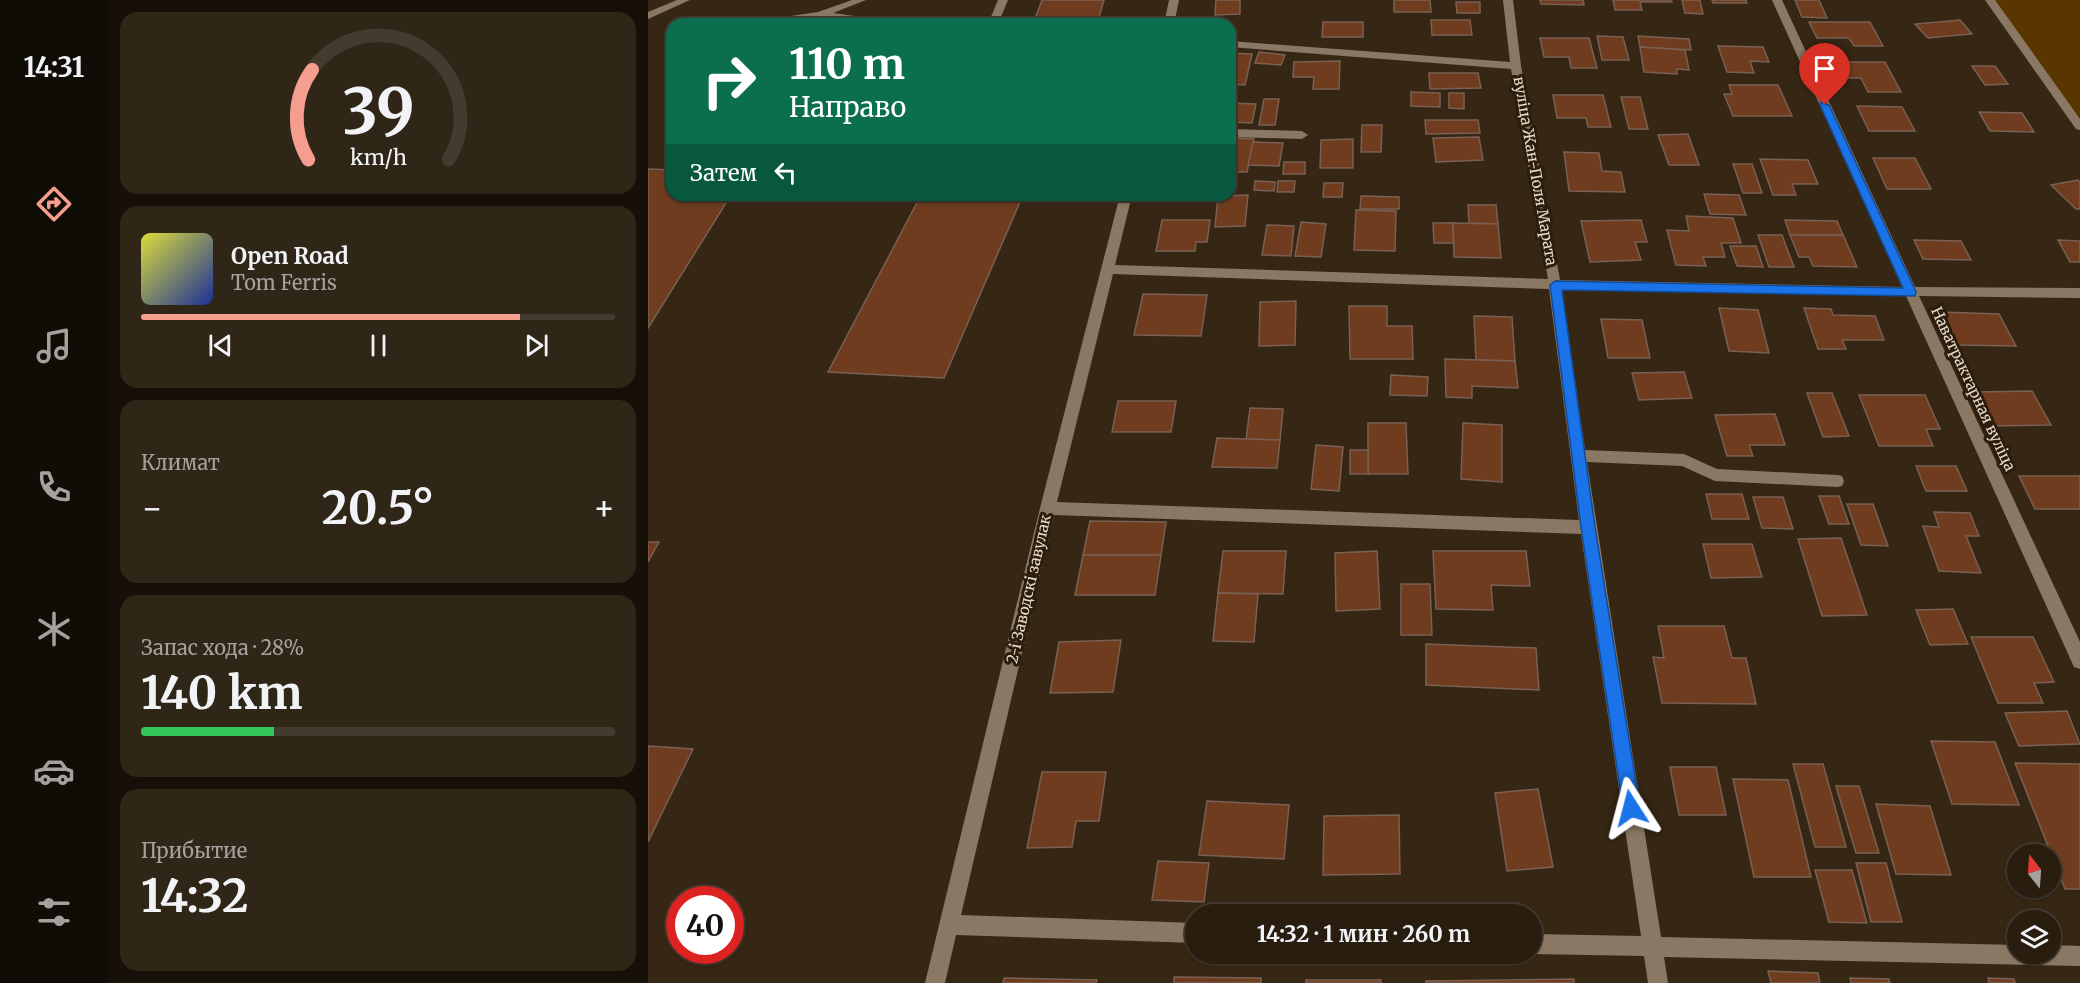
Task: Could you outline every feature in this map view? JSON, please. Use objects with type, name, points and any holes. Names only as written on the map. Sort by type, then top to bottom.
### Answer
[{"type":"street","points":[[648,16],[685,0]]},
{"type":"street","points":[[799,18],[820,15],[861,0]]},
{"type":"street","points":[[996,18],[1003,0]]},
{"type":"street","points":[[1170,18],[1174,0]]},
{"type":"street","name":"вуліца Жан-Поля Марата","points":[[1508,0],[1516,66],[1555,285],[1588,527],[1658,983]]},
{"type":"street","name":"Наватрактарная вуліца","points":[[1777,0],[2080,661]]},
{"type":"street","points":[[1989,0],[2080,127]]},
{"type":"street","points":[[820,15],[843,18]]},
{"type":"street","points":[[1236,44],[1516,66]]},
{"type":"street","points":[[1236,132],[1302,135]]},
{"type":"street","name":"2-і Заводскі завулак","points":[[935,983],[1048,508],[1124,201]]},
{"type":"street","points":[[1107,269],[1555,285],[2080,293]]},
{"type":"street","points":[[1578,456],[1684,460],[1715,475],[1837,481]]},
{"type":"street","points":[[1048,508],[1588,527]]},
{"type":"street","points":[[949,925],[1185,933]]},
{"type":"street","points":[[1542,944],[1653,949],[2080,956]]},
{"type":"shaded area","points":[[1990,0],[2080,0],[2080,122]]},
{"type":"building","points":[[1042,0],[1104,0],[1099,18],[1035,18]]},
{"type":"building","points":[[1216,0],[1240,0],[1240,14],[1215,15]]},
{"type":"building","points":[[1394,0],[1430,0],[1431,12],[1394,12]]},
{"type":"building","points":[[1540,0],[1583,0],[1584,5],[1541,4]]},
{"type":"building","points":[[1613,0],[1671,0],[1672,2],[1640,2],[1642,10],[1615,10]]},
{"type":"building","points":[[1682,0],[1700,0],[1703,14],[1685,13]]},
{"type":"building","points":[[1712,0],[1746,0],[1747,3],[1713,3]]},
{"type":"building","points":[[1795,0],[1819,0],[1827,18],[1802,17]]},
{"type":"building","points":[[1456,2],[1480,2],[1480,13],[1457,13]]},
{"type":"building","points":[[1431,20],[1470,20],[1472,35],[1432,35]]},
{"type":"building","points":[[1960,20],[1972,34],[1928,38],[1915,24]]},
{"type":"building","points":[[1323,22],[1363,22],[1363,37],[1322,37]]},
{"type":"building","points":[[1809,22],[1870,22],[1883,46],[1854,46],[1849,38],[1817,38]]},
{"type":"building","points":[[1597,36],[1623,37],[1629,60],[1602,60]]},
{"type":"building","points":[[1638,36],[1689,39],[1691,50],[1640,47]]},
{"type":"building","points":[[1540,38],[1589,38],[1597,68],[1571,68],[1569,57],[1544,57]]},
{"type":"building","points":[[1718,46],[1763,47],[1769,62],[1750,61],[1754,73],[1727,72]]},
{"type":"building","points":[[1640,47],[1685,50],[1689,70],[1677,69],[1677,74],[1644,72]]},
{"type":"building","points":[[1259,52],[1285,55],[1281,65],[1255,63]]},
{"type":"building","points":[[1236,53],[1252,54],[1245,85],[1236,84]]},
{"type":"building","points":[[1340,61],[1339,89],[1313,89],[1314,77],[1293,77],[1294,62]]},
{"type":"building","points":[[1830,62],[1885,62],[1901,92],[1868,92],[1861,78],[1838,78]]},
{"type":"building","points":[[1972,66],[1995,66],[2008,84],[1985,85]]},
{"type":"building","points":[[1429,73],[1478,73],[1481,88],[1430,89]]},
{"type":"building","points":[[1729,85],[1778,85],[1792,116],[1733,116],[1724,94],[1732,94]]},
{"type":"building","points":[[1411,92],[1440,93],[1440,107],[1411,106]]},
{"type":"building","points":[[1449,93],[1464,93],[1464,109],[1449,108]]},
{"type":"building","points":[[1553,95],[1603,95],[1611,127],[1588,127],[1586,118],[1557,118]]},
{"type":"building","points":[[1621,97],[1640,97],[1648,129],[1629,129]]},
{"type":"building","points":[[1264,99],[1279,99],[1275,125],[1259,125]]},
{"type":"building","points":[[1236,103],[1256,104],[1252,123],[1236,122]]},
{"type":"building","points":[[1857,106],[1902,107],[1915,131],[1869,131]]},
{"type":"building","points":[[1979,112],[2022,113],[2034,132],[1990,131]]},
{"type":"building","points":[[1425,120],[1478,120],[1480,133],[1426,134]]},
{"type":"building","points":[[1362,125],[1382,125],[1381,152],[1361,152]]},
{"type":"building","points":[[1688,134],[1699,165],[1669,165],[1658,135]]},
{"type":"building","points":[[1479,137],[1483,160],[1436,162],[1433,138]]},
{"type":"building","points":[[1236,138],[1254,139],[1247,172],[1236,172]]},
{"type":"building","points":[[1353,139],[1353,168],[1320,168],[1321,140]]},
{"type":"building","points":[[1253,142],[1283,143],[1279,166],[1248,165]]},
{"type":"building","points":[[1564,152],[1599,153],[1602,171],[1621,172],[1625,192],[1569,191]]},
{"type":"building","points":[[1873,158],[1915,158],[1931,189],[1887,189]]},
{"type":"building","points":[[1760,159],[1808,160],[1818,184],[1792,184],[1796,195],[1773,195]]},
{"type":"building","points":[[1284,162],[1305,162],[1305,174],[1283,174]]},
{"type":"building","points":[[1733,164],[1752,164],[1762,193],[1743,193]]},
{"type":"building","points":[[648,169],[666,170],[666,201],[727,201],[648,328]]},
{"type":"building","points":[[2078,180],[2080,182],[2080,209],[2076,209],[2051,185]]},
{"type":"building","points":[[1255,181],[1275,182],[1274,191],[1254,190]]},
{"type":"building","points":[[1278,181],[1295,181],[1294,192],[1277,192]]},
{"type":"building","points":[[1324,183],[1343,183],[1342,197],[1323,197]]},
{"type":"building","points":[[1704,194],[1739,195],[1746,215],[1710,214]]},
{"type":"building","points":[[1236,195],[1248,195],[1245,226],[1215,227],[1218,201],[1236,201]]},
{"type":"building","points":[[1361,196],[1399,197],[1399,209],[1360,209]]},
{"type":"building","points":[[918,201],[1020,201],[944,378],[828,372]]},
{"type":"building","points":[[1468,205],[1496,205],[1498,224],[1469,223]]},
{"type":"building","points":[[1356,210],[1396,211],[1395,251],[1354,250]]},
{"type":"building","points":[[1686,216],[1733,218],[1741,243],[1721,243],[1725,257],[1703,257],[1706,266],[1676,265],[1667,230],[1689,231]]},
{"type":"building","points":[[1162,220],[1210,220],[1207,242],[1196,242],[1195,251],[1156,251]]},
{"type":"building","points":[[1641,220],[1647,242],[1635,242],[1641,260],[1590,262],[1581,221]]},
{"type":"building","points":[[1785,220],[1837,221],[1843,235],[1790,235]]},
{"type":"building","points":[[1301,222],[1326,224],[1321,257],[1295,256]]},
{"type":"building","points":[[1433,223],[1453,223],[1454,243],[1434,243]]},
{"type":"building","points":[[1453,223],[1498,224],[1501,258],[1454,257]]},
{"type":"building","points":[[1267,225],[1294,226],[1291,256],[1262,255]]},
{"type":"building","points":[[1758,235],[1782,235],[1794,267],[1769,267]]},
{"type":"building","points":[[1790,235],[1843,235],[1857,267],[1813,266],[1809,257],[1799,257]]},
{"type":"building","points":[[1914,240],[1961,241],[1971,260],[1923,259]]},
{"type":"building","points":[[2058,240],[2080,241],[2080,262],[2070,262]]},
{"type":"building","points":[[1730,246],[1756,246],[1763,267],[1737,266]]},
{"type":"building","points":[[1143,294],[1207,295],[1201,336],[1134,335]]},
{"type":"building","points":[[1296,301],[1295,345],[1259,346],[1260,302]]},
{"type":"building","points":[[1349,306],[1387,306],[1387,326],[1412,326],[1413,359],[1350,359]]},
{"type":"building","points":[[1719,308],[1758,310],[1769,353],[1729,351]]},
{"type":"building","points":[[1804,308],[1831,309],[1833,315],[1875,316],[1884,340],[1842,340],[1846,349],[1818,349]]},
{"type":"building","points":[[1941,312],[1999,314],[2016,346],[1955,345]]},
{"type":"building","points":[[1474,316],[1512,317],[1515,361],[1476,360]]},
{"type":"building","points":[[1601,319],[1642,320],[1650,358],[1608,358]]},
{"type":"building","points":[[1445,359],[1515,361],[1518,388],[1472,386],[1472,398],[1446,397]]},
{"type":"building","points":[[1684,372],[1692,398],[1639,400],[1632,373]]},
{"type":"building","points":[[1391,375],[1428,377],[1427,396],[1390,395]]},
{"type":"building","points":[[2032,391],[2051,425],[1992,426],[1975,392]]},
{"type":"building","points":[[1807,393],[1832,393],[1849,436],[1823,437]]},
{"type":"building","points":[[1859,395],[1925,395],[1940,429],[1926,429],[1933,446],[1879,446]]},
{"type":"building","points":[[1118,401],[1176,401],[1171,432],[1112,432]]},
{"type":"building","points":[[1250,408],[1283,409],[1280,440],[1246,440]]},
{"type":"building","points":[[1775,414],[1785,445],[1749,445],[1753,456],[1727,456],[1715,415]]},
{"type":"building","points":[[1368,423],[1406,423],[1408,474],[1368,474]]},
{"type":"building","points":[[1463,423],[1502,425],[1502,482],[1461,479]]},
{"type":"building","points":[[1217,438],[1280,440],[1277,468],[1212,467]]},
{"type":"building","points":[[1316,445],[1343,447],[1339,491],[1311,489]]},
{"type":"building","points":[[1350,450],[1368,450],[1368,474],[1350,474]]},
{"type":"building","points":[[1916,466],[1956,466],[1967,491],[1926,491]]},
{"type":"building","points":[[2019,476],[2080,476],[2080,509],[2035,509]]},
{"type":"building","points":[[1706,494],[1742,494],[1749,519],[1712,519]]},
{"type":"building","points":[[1819,496],[1839,496],[1849,524],[1829,524]]},
{"type":"building","points":[[1753,497],[1783,497],[1793,529],[1762,528]]},
{"type":"building","points":[[1847,504],[1873,504],[1888,546],[1861,545]]},
{"type":"building","points":[[1934,512],[1970,513],[1979,536],[1966,536],[1981,573],[1939,571],[1923,526],[1939,527]]},
{"type":"building","points":[[1090,521],[1166,522],[1161,555],[1083,555]]},
{"type":"building","points":[[1841,538],[1867,615],[1822,616],[1798,539]]},
{"type":"building","points":[[648,542],[659,542],[648,562]]},
{"type":"building","points":[[1703,544],[1752,544],[1762,577],[1711,578]]},
{"type":"building","points":[[1223,551],[1286,551],[1283,594],[1218,593]]},
{"type":"building","points":[[1377,551],[1380,609],[1336,611],[1335,553]]},
{"type":"building","points":[[1433,551],[1526,551],[1530,586],[1491,585],[1493,610],[1436,609]]},
{"type":"building","points":[[1083,555],[1161,555],[1155,595],[1075,595]]},
{"type":"building","points":[[1401,584],[1430,584],[1432,635],[1401,635]]},
{"type":"building","points":[[1218,593],[1258,594],[1254,642],[1213,641]]},
{"type":"building","points":[[1953,609],[1968,644],[1930,645],[1916,610]]},
{"type":"building","points":[[1658,626],[1724,626],[1732,658],[1746,658],[1756,704],[1662,703],[1653,657],[1664,658]]},
{"type":"building","points":[[1971,637],[2033,637],[2054,682],[2034,683],[2043,703],[1998,703]]},
{"type":"building","points":[[1121,640],[1113,692],[1050,693],[1059,642]]},
{"type":"building","points":[[1426,644],[1536,648],[1539,690],[1426,685]]},
{"type":"building","points":[[2067,711],[2080,744],[2019,746],[2005,713]]},
{"type":"building","points":[[1931,741],[1995,742],[2019,805],[1952,804]]},
{"type":"building","points":[[648,746],[693,749],[648,842]]},
{"type":"building","points":[[2015,763],[2080,764],[2080,889],[2065,889],[2061,879],[2061,844],[2047,844]]},
{"type":"building","points":[[1793,764],[1823,764],[1846,847],[1815,847]]},
{"type":"building","points":[[1670,767],[1716,767],[1726,815],[1679,815]]},
{"type":"building","points":[[1042,772],[1106,772],[1099,821],[1076,821],[1072,847],[1027,848]]},
{"type":"building","points":[[1733,779],[1788,780],[1811,877],[1754,877]]},
{"type":"building","points":[[1836,786],[1859,786],[1879,853],[1856,853]]},
{"type":"building","points":[[1538,789],[1553,867],[1507,871],[1495,793]]},
{"type":"building","points":[[1207,801],[1289,805],[1284,859],[1199,855]]},
{"type":"building","points":[[1876,804],[1930,806],[1951,875],[1896,874]]},
{"type":"building","points":[[1399,815],[1400,874],[1323,875],[1324,816]]},
{"type":"building","points":[[1158,861],[1209,863],[1204,902],[1152,900]]},
{"type":"building","points":[[1856,863],[1886,863],[1902,922],[1871,922]]},
{"type":"building","points":[[1815,870],[1852,870],[1867,923],[1829,922]]},
{"type":"building","points":[[1768,971],[1818,973],[1820,983],[1771,983]]},
{"type":"building","points":[[1174,977],[1261,978],[1261,983],[1174,983]]},
{"type":"building","points":[[1004,978],[1097,980],[1096,983],[1003,983]]},
{"type":"building","points":[[1850,978],[1889,979],[1890,983],[1851,983]]},
{"type":"building","points":[[1988,978],[2014,979],[2015,983],[1989,983]]},
{"type":"building","points":[[1574,979],[1574,983],[1426,983],[1426,981]]},
{"type":"building","points":[[1306,980],[1381,980],[1381,983],[1306,983]]},
{"type":"route","points":[[1631,808],[1588,527],[1555,285],[1910,292],[1825,105]]}]
